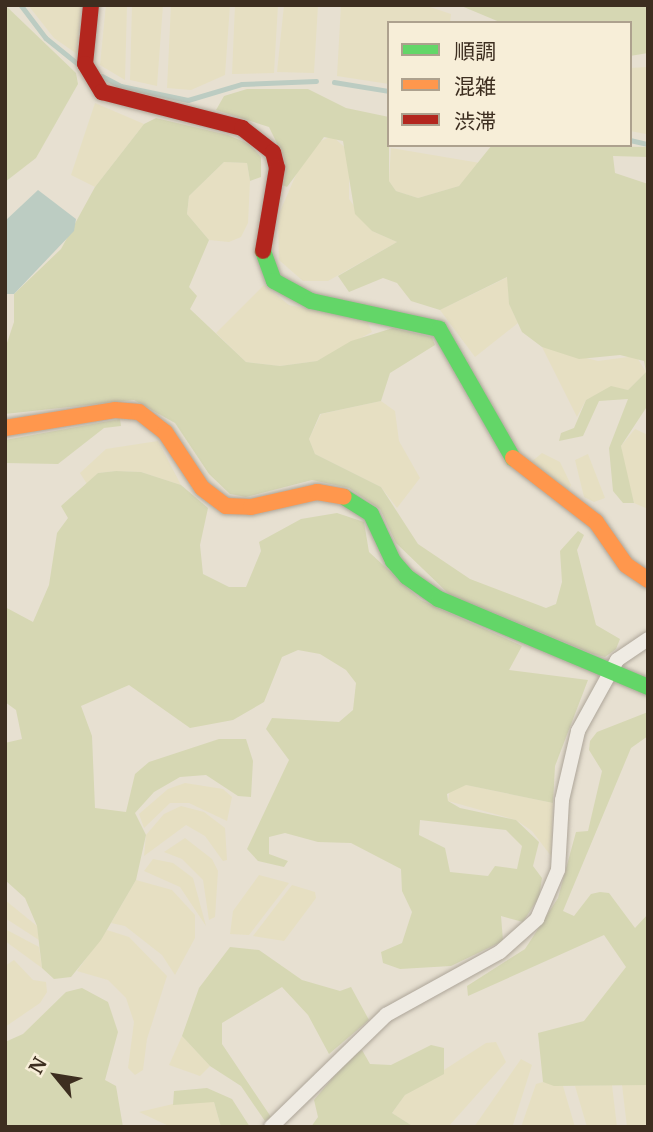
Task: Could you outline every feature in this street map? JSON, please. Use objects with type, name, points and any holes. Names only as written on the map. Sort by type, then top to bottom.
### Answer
[{"type":"street","points":[[91,5],[85,64],[102,92],[242,128],[273,152],[276,168],[262,249],[274,281],[311,300],[439,329],[512,457],[596,522],[626,565],[648,580]]},
{"type":"street","points":[[5,428],[115,410],[139,412],[165,432],[202,488],[226,506],[251,506],[317,492],[346,497],[371,514],[400,569],[439,598],[648,687]]},
{"type":"street","points":[[271,1127],[386,1015],[500,952],[537,919],[558,870],[568,761],[610,671],[648,639]]},
{"type":"shaded area","points":[[28,5],[81,5],[77,54],[54,38]]},
{"type":"shaded area","points":[[106,5],[127,5],[125,80],[100,65]]},
{"type":"shaded area","points":[[132,5],[163,5],[157,86],[130,80]]},
{"type":"shaded area","points":[[171,5],[230,5],[225,75],[191,90],[167,88]]},
{"type":"shaded area","points":[[235,5],[278,5],[274,73],[232,74]]},
{"type":"shaded area","points":[[284,5],[318,5],[314,73],[277,72]]},
{"type":"shaded area","points":[[341,5],[424,5],[451,14],[450,21],[387,21],[387,84],[337,76]]},
{"type":"shaded area","points":[[648,67],[648,134],[632,131],[632,68]]},
{"type":"shaded area","points":[[95,103],[144,124],[95,187],[71,175]]},
{"type":"shaded area","points":[[332,136],[349,151],[349,199],[372,231],[397,242],[328,281],[303,281],[279,260],[278,216],[303,159],[314,144]]},
{"type":"shaded area","points":[[391,148],[480,163],[459,186],[418,198],[396,191],[389,181]]},
{"type":"shaded area","points":[[224,162],[247,163],[250,181],[248,223],[241,237],[229,242],[209,240],[187,214],[189,196]]},
{"type":"shaded area","points":[[38,190],[76,219],[74,231],[14,294],[6,294],[5,221]]},
{"type":"shaded area","points":[[508,277],[509,304],[518,323],[475,357],[440,310]]},
{"type":"shaded area","points":[[264,285],[289,305],[367,321],[372,332],[317,361],[280,366],[246,362],[216,333]]},
{"type":"shaded area","points":[[542,347],[598,361],[636,356],[646,372],[628,390],[611,387],[586,400],[577,417]]},
{"type":"shaded area","points":[[381,401],[395,411],[399,441],[420,478],[397,508],[381,487],[315,454],[309,439],[321,414]]},
{"type":"shaded area","points":[[635,429],[648,435],[648,509],[634,503],[623,462],[621,446]]},
{"type":"shaded area","points":[[158,441],[181,485],[141,472],[116,471],[98,473],[87,484],[80,473],[106,449]]},
{"type":"shaded area","points":[[542,453],[560,462],[571,485],[568,491],[530,463]]},
{"type":"shaded area","points":[[588,454],[605,498],[594,502],[584,497],[575,460]]},
{"type":"shaded area","points":[[185,783],[223,789],[232,797],[227,821],[189,803],[170,803],[144,828],[139,814],[168,789]]},
{"type":"shaded area","points":[[466,785],[553,803],[551,856],[532,831],[516,820],[448,801],[450,788]]},
{"type":"shaded area","points":[[181,806],[204,812],[225,828],[227,860],[223,861],[205,836],[186,825],[144,856],[146,835],[164,814]]},
{"type":"shaded area","points":[[185,838],[212,859],[218,871],[215,917],[209,920],[203,880],[182,859],[164,852]]},
{"type":"shaded area","points":[[153,859],[173,863],[193,878],[206,926],[180,887],[144,871]]},
{"type":"shaded area","points":[[259,875],[289,883],[249,935],[230,934],[233,911]]},
{"type":"shaded area","points":[[136,880],[172,890],[195,915],[195,938],[175,975],[162,955],[125,926],[111,923]]},
{"type":"shaded area","points":[[292,885],[315,892],[316,898],[284,941],[253,936]]},
{"type":"shaded area","points":[[5,900],[37,926],[39,940],[5,918]]},
{"type":"shaded area","points":[[5,929],[39,947],[42,968],[5,941]]},
{"type":"shaded area","points":[[107,930],[129,937],[167,976],[147,1039],[143,1070],[135,1075],[128,1068],[134,1022],[126,998],[108,980],[77,971]]},
{"type":"shaded area","points":[[14,960],[33,980],[46,982],[47,992],[40,1003],[5,1027],[5,966]]},
{"type":"shaded area","points":[[182,1036],[210,1066],[200,1076],[169,1065]]},
{"type":"shaded area","points":[[496,1042],[506,1062],[448,1127],[414,1127],[392,1113],[405,1095],[486,1043]]},
{"type":"shaded area","points":[[521,1059],[532,1065],[513,1125],[474,1127]]},
{"type":"shaded area","points":[[543,1082],[563,1086],[575,1127],[521,1127],[536,1084]]},
{"type":"shaded area","points":[[612,1085],[617,1127],[587,1127],[575,1086]]},
{"type":"shaded area","points":[[622,1085],[648,1085],[648,1127],[627,1127]]},
{"type":"shaded area","points":[[190,1100],[214,1102],[221,1127],[171,1127],[139,1112]]},
{"type":"green space","points":[[5,5],[76,73],[78,84],[36,158],[5,182]]},
{"type":"green space","points":[[459,5],[648,5],[648,53],[632,56],[632,21],[497,21]]},
{"type":"green space","points":[[247,89],[308,89],[346,108],[387,117],[389,181],[396,191],[418,198],[459,186],[490,147],[648,147],[648,157],[613,156],[615,173],[648,184],[648,405],[621,446],[634,503],[623,503],[613,491],[609,448],[628,399],[599,401],[583,436],[559,441],[561,433],[574,428],[586,400],[611,386],[628,390],[646,372],[644,361],[620,355],[579,359],[542,347],[522,332],[509,304],[507,277],[440,310],[411,301],[397,283],[383,278],[349,292],[338,276],[397,242],[372,231],[355,214],[343,141],[324,137],[287,187],[282,185],[284,158],[269,127],[216,110],[224,96]]},
{"type":"green space","points":[[156,118],[228,135],[249,144],[261,157],[261,177],[250,181],[247,163],[224,162],[189,196],[187,214],[209,240],[189,287],[197,296],[190,309],[246,362],[280,366],[317,361],[351,341],[393,328],[432,337],[435,345],[390,373],[381,401],[320,414],[309,439],[315,454],[381,487],[418,544],[470,579],[546,608],[556,604],[562,582],[560,551],[578,531],[584,535],[577,550],[596,625],[620,639],[616,649],[605,657],[593,654],[450,595],[396,543],[380,509],[349,488],[312,480],[246,497],[230,494],[209,474],[175,423],[134,400],[5,414],[5,349],[14,322],[14,294],[61,249],[95,187],[144,124]]},
{"type":"green space","points":[[120,419],[121,426],[104,428],[58,464],[5,463],[5,440]]},
{"type":"green space","points":[[141,472],[181,485],[208,508],[200,545],[203,574],[229,587],[246,587],[261,551],[259,542],[301,519],[337,513],[364,522],[369,552],[421,600],[522,646],[509,670],[588,680],[555,766],[553,803],[466,785],[447,794],[448,801],[460,808],[516,820],[539,842],[533,866],[542,878],[539,897],[523,922],[501,916],[503,941],[451,966],[400,969],[383,963],[381,952],[402,943],[412,912],[402,891],[401,869],[351,843],[318,842],[285,833],[269,837],[269,854],[288,861],[284,867],[258,861],[247,849],[289,760],[266,729],[272,718],[339,722],[353,710],[356,683],[346,670],[320,654],[298,650],[282,657],[264,702],[233,720],[190,728],[129,685],[81,706],[92,736],[95,808],[126,812],[135,774],[149,762],[219,739],[246,739],[253,761],[251,797],[238,796],[206,775],[180,777],[154,792],[135,813],[146,835],[136,880],[101,940],[71,977],[54,979],[42,968],[37,926],[25,898],[5,880],[5,743],[22,739],[16,710],[5,702],[5,607],[33,622],[49,585],[57,533],[68,518],[61,506],[98,473]],"holes":[[[420,820],[506,830],[522,846],[517,869],[495,866],[488,876],[450,872],[445,848],[419,835]]]},
{"type":"green space","points":[[648,712],[648,736],[631,748],[563,911],[574,916],[591,894],[600,892],[609,893],[635,928],[648,914],[648,1085],[554,1086],[543,1082],[538,1033],[584,1021],[626,967],[604,935],[468,996],[467,986],[525,949],[558,898],[576,832],[588,831],[602,771],[589,750],[590,741],[597,732]]},
{"type":"green space","points":[[230,947],[259,950],[302,980],[340,991],[351,987],[369,1020],[329,1054],[308,1015],[282,987],[222,1023],[222,1044],[271,1117],[265,1121],[241,1086],[210,1066],[182,1036],[199,988]]},
{"type":"green space","points":[[82,988],[108,1002],[118,1032],[105,1080],[116,1086],[123,1127],[5,1127],[5,1042],[23,1034],[66,992]]},
{"type":"green space","points":[[431,1045],[444,1048],[444,1074],[405,1095],[392,1113],[414,1127],[311,1127],[318,1117],[314,1100],[351,1056],[362,1050],[370,1064],[391,1065]]},
{"type":"green space","points":[[207,1088],[232,1099],[250,1127],[221,1127],[214,1102],[173,1105],[174,1091]]},
{"type":"waterway","points":[[21,5],[46,38],[77,63]]},
{"type":"waterway","points":[[102,76],[121,86],[188,100],[242,84],[316,81]]},
{"type":"waterway","points":[[334,82],[387,91]]},
{"type":"waterway","points":[[632,140],[648,144]]},
{"type":"traffic: fast","points":[[263,251],[274,281],[311,301],[439,329],[513,458]]},
{"type":"traffic: fast","points":[[344,497],[371,514],[393,561],[407,577],[439,599],[648,687]]},
{"type":"traffic: slow","points":[[5,428],[115,410],[139,412],[165,432],[202,488],[226,506],[251,507],[317,492],[344,497]]},
{"type":"traffic: slow","points":[[513,458],[596,522],[626,565],[648,580]]},
{"type":"traffic: jam","points":[[91,5],[85,64],[102,92],[242,128],[273,152],[277,168],[263,251]]}]
